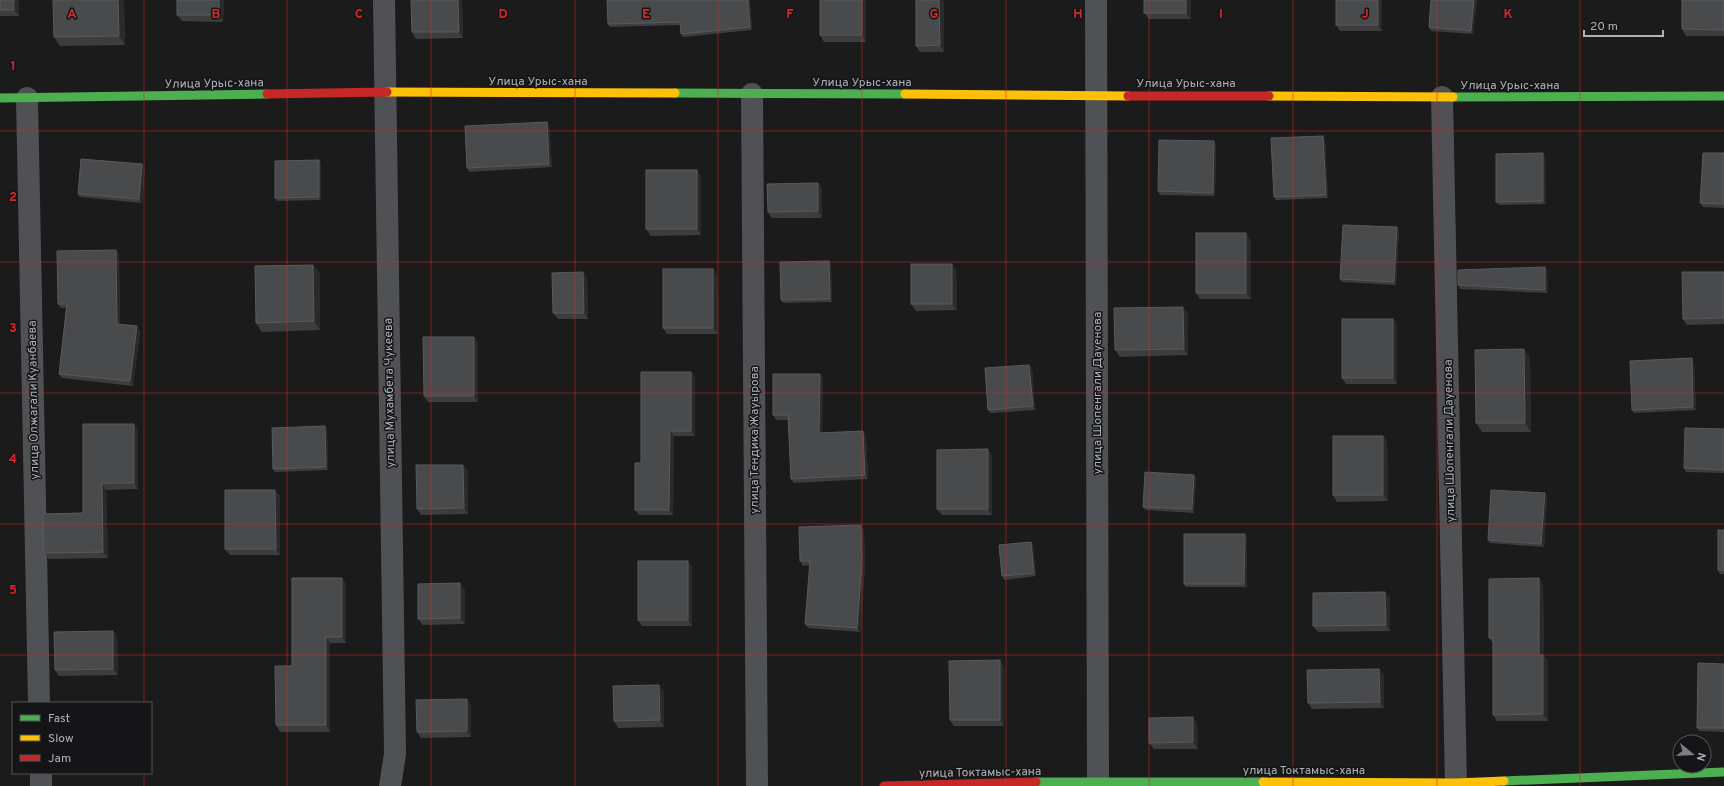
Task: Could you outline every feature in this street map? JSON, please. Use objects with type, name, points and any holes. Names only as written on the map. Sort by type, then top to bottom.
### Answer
[{"type":"street","name":"улица Мухамбета Чукеева","points":[[384,0],[384,92],[396,754],[390,786]]},
{"type":"street","name":"улица Шопенгали Дауенова","points":[[1096,0],[1098,783]]},
{"type":"street","name":"Улица Урыс-хана","points":[[0,98],[384,92],[1442,97],[1724,96]]},
{"type":"street","name":"улица Тендика Жауырова","points":[[752,94],[757,786]]},
{"type":"street","name":"улица Шопенгали Дауенова","points":[[1442,97],[1456,785]]},
{"type":"street","name":"улица Олжагали Куанбаева","points":[[27,98],[39,702]]},
{"type":"street","name":"улица Токтамыс-хана","points":[[884,786],[1098,783],[1456,785],[1724,772]]},
{"type":"street","points":[[41,774],[41,786]]},
{"type":"building","points":[[0,0],[14,0],[14,10],[0,10]]},
{"type":"building","points":[[53,0],[118,0],[119,36],[54,37]]},
{"type":"building","points":[[177,0],[219,0],[219,15],[177,15]]},
{"type":"building","points":[[411,0],[458,0],[459,32],[412,32]]},
{"type":"building","points":[[607,0],[748,0],[750,27],[681,34],[680,22],[608,24]]},
{"type":"building","points":[[820,0],[862,0],[862,35],[820,35]]},
{"type":"building","points":[[916,0],[939,0],[940,45],[916,46]]},
{"type":"building","points":[[1144,0],[1186,0],[1186,13],[1144,13]]},
{"type":"building","points":[[1336,0],[1378,0],[1378,25],[1336,25]]},
{"type":"building","points":[[1431,0],[1474,0],[1471,31],[1429,27]]},
{"type":"building","points":[[1682,0],[1724,0],[1724,30],[1682,29]]},
{"type":"building","points":[[547,122],[549,164],[467,168],[465,126]]},
{"type":"building","points":[[1323,136],[1326,195],[1274,197],[1271,138]]},
{"type":"building","points":[[1159,140],[1214,141],[1213,193],[1158,191]]},
{"type":"building","points":[[1543,153],[1543,201],[1496,202],[1496,154]]},
{"type":"building","points":[[1703,153],[1724,153],[1724,204],[1700,203]]},
{"type":"building","points":[[81,159],[142,164],[139,199],[78,194]]},
{"type":"building","points":[[319,160],[319,197],[275,198],[275,161]]},
{"type":"building","points":[[646,170],[697,170],[697,229],[646,229]]},
{"type":"building","points":[[818,183],[818,211],[768,212],[767,184]]},
{"type":"building","points":[[1343,225],[1397,227],[1394,282],[1340,279]]},
{"type":"building","points":[[1196,233],[1246,233],[1246,293],[1196,293]]},
{"type":"building","points":[[116,250],[117,324],[137,326],[130,381],[59,374],[67,304],[58,304],[57,251]]},
{"type":"building","points":[[829,261],[830,299],[781,300],[780,262]]},
{"type":"building","points":[[911,264],[952,264],[952,304],[911,304]]},
{"type":"building","points":[[313,265],[314,321],[256,323],[255,266]]},
{"type":"building","points":[[1545,267],[1545,290],[1458,285],[1458,270]]},
{"type":"building","points":[[663,269],[713,269],[713,328],[663,328]]},
{"type":"building","points":[[583,272],[584,313],[553,313],[552,273]]},
{"type":"building","points":[[1682,272],[1724,272],[1724,318],[1683,319]]},
{"type":"building","points":[[1183,307],[1184,349],[1115,350],[1114,308]]},
{"type":"building","points":[[1342,319],[1393,319],[1393,378],[1342,378]]},
{"type":"building","points":[[423,337],[474,337],[474,396],[424,396]]},
{"type":"building","points":[[1524,349],[1525,423],[1476,423],[1475,350]]},
{"type":"building","points":[[1692,358],[1693,407],[1632,410],[1630,361]]},
{"type":"building","points":[[1029,365],[1033,406],[988,410],[985,368]]},
{"type":"building","points":[[641,372],[691,372],[691,431],[670,431],[669,510],[635,510],[635,463],[641,463]]},
{"type":"building","points":[[773,374],[820,374],[819,433],[863,431],[865,475],[791,479],[788,415],[773,415]]},
{"type":"building","points":[[83,424],[134,424],[134,483],[102,483],[103,552],[44,553],[43,514],[83,513]]},
{"type":"building","points":[[325,426],[326,467],[273,469],[272,428]]},
{"type":"building","points":[[1685,428],[1724,429],[1724,470],[1684,468]]},
{"type":"building","points":[[1333,436],[1383,436],[1383,495],[1333,495]]},
{"type":"building","points":[[988,449],[988,509],[937,509],[937,450]]},
{"type":"building","points":[[416,465],[463,465],[464,508],[417,509]]},
{"type":"building","points":[[1145,472],[1194,475],[1192,509],[1143,507]]},
{"type":"building","points":[[225,490],[275,490],[276,549],[225,549]]},
{"type":"building","points":[[1491,490],[1545,493],[1541,544],[1488,540]]},
{"type":"building","points":[[861,525],[862,562],[857,628],[805,624],[810,561],[800,561],[799,527]]},
{"type":"building","points":[[1718,530],[1724,530],[1724,570],[1718,570]]},
{"type":"building","points":[[1184,534],[1245,534],[1244,584],[1184,584]]},
{"type":"building","points":[[1031,542],[1034,573],[1002,576],[999,545]]},
{"type":"building","points":[[638,561],[688,561],[688,620],[638,620]]},
{"type":"building","points":[[292,578],[342,578],[342,637],[326,637],[326,725],[276,725],[275,666],[292,666]]},
{"type":"building","points":[[1539,578],[1539,655],[1543,655],[1543,714],[1493,715],[1493,638],[1489,638],[1489,579]]},
{"type":"building","points":[[460,583],[460,618],[418,619],[418,584]]},
{"type":"building","points":[[1385,592],[1386,625],[1313,626],[1313,593]]},
{"type":"building","points":[[113,631],[113,669],[55,670],[54,632]]},
{"type":"building","points":[[1000,660],[1000,720],[950,720],[949,661]]},
{"type":"building","points":[[1698,663],[1724,664],[1724,728],[1697,728]]},
{"type":"building","points":[[1379,669],[1380,702],[1308,703],[1307,670]]},
{"type":"building","points":[[659,685],[660,720],[614,721],[613,686]]},
{"type":"building","points":[[467,699],[467,731],[417,732],[416,700]]},
{"type":"building","points":[[1193,717],[1193,742],[1149,743],[1149,718]]},
{"type":"traffic: fast","points":[[675,93],[905,94]]},
{"type":"traffic: fast","points":[[0,98],[267,94]]},
{"type":"traffic: fast","points":[[1453,97],[1724,96]]},
{"type":"traffic: fast","points":[[1504,781],[1724,772]]},
{"type":"traffic: fast","points":[[1036,782],[1263,782]]},
{"type":"traffic: slow","points":[[387,92],[675,93]]},
{"type":"traffic: slow","points":[[905,94],[1128,96]]},
{"type":"traffic: slow","points":[[1269,96],[1453,97]]},
{"type":"traffic: slow","points":[[1263,782],[1456,783],[1504,781]]},
{"type":"traffic: jam","points":[[267,94],[387,92]]},
{"type":"traffic: jam","points":[[1128,96],[1269,96]]},
{"type":"traffic: jam","points":[[884,786],[1036,782]]}]
